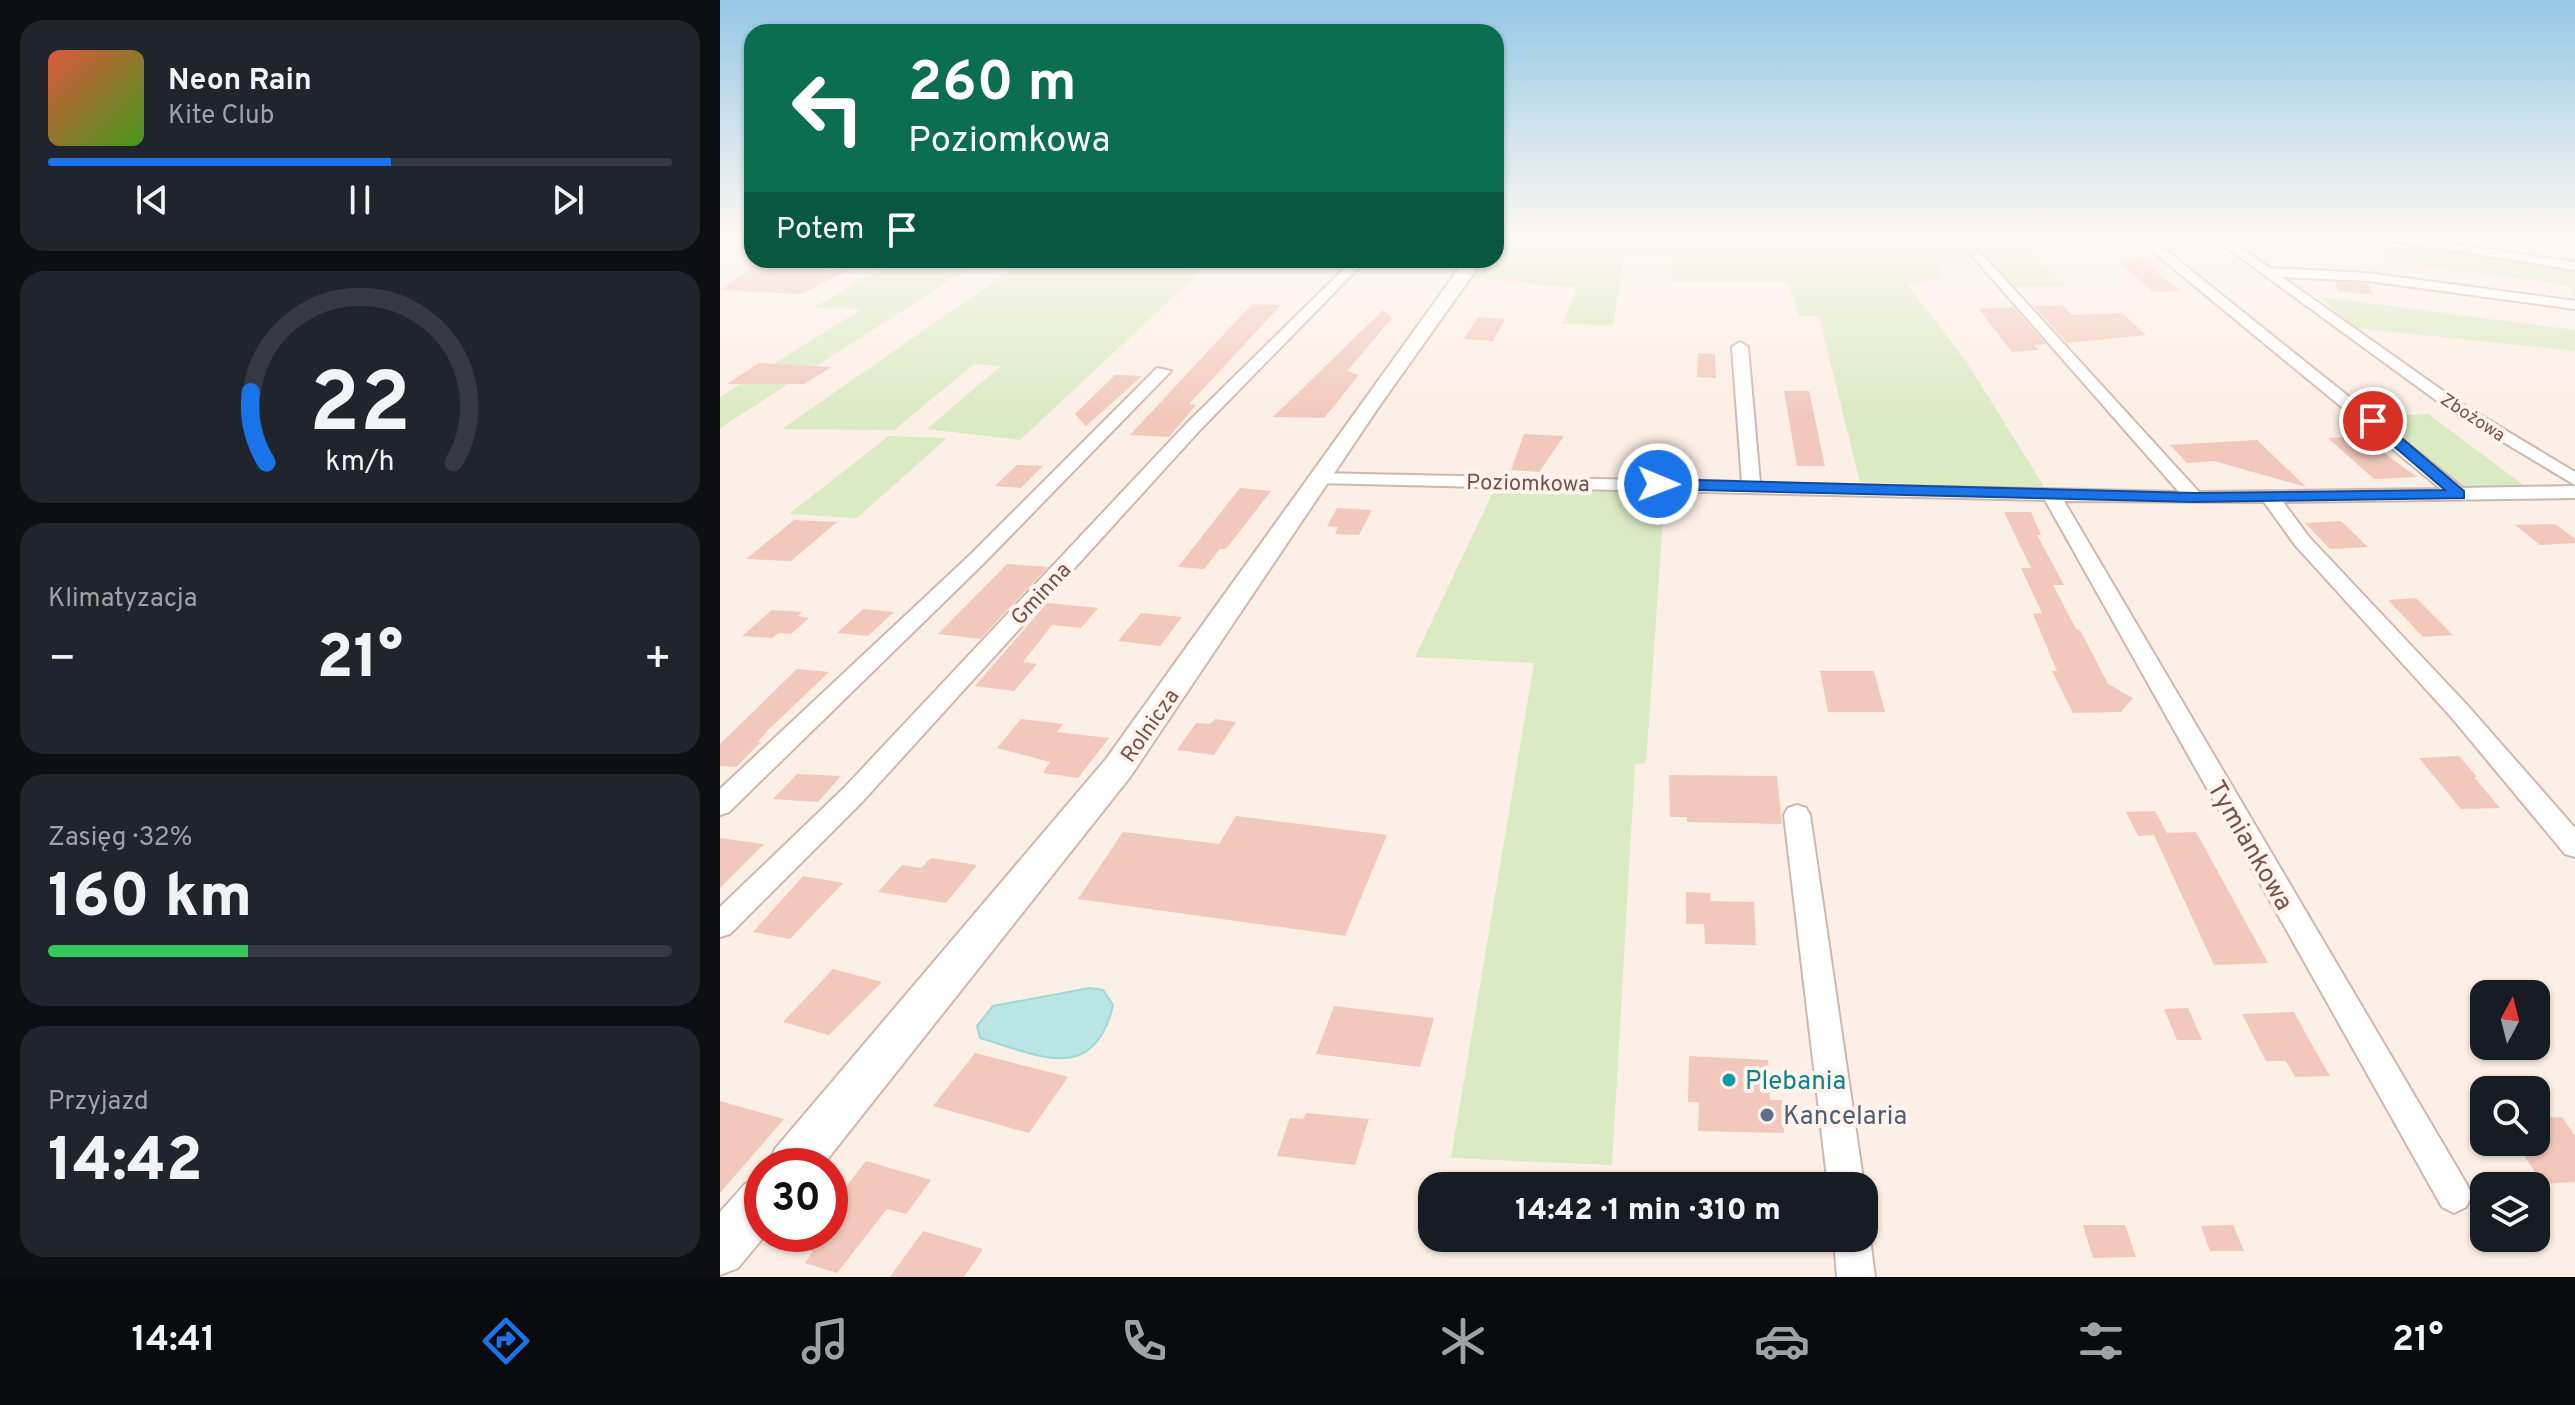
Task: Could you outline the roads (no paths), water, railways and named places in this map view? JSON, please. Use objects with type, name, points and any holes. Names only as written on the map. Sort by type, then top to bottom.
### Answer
[{"type":"street","name":"Gminna","points":[[720,925],[853,795],[1193,427],[1324,296]]},
{"type":"street","name":"Rolnicza","points":[[807,1148],[1118,768],[1317,478],[1448,296]]},
{"type":"street","points":[[2015,296],[2194,498]]},
{"type":"street","points":[[2214,296],[2459,494]]},
{"type":"street","name":"Zbożowa","points":[[2303,296],[2442,398],[2575,480]]},
{"type":"street","points":[[2505,296],[2575,305]]},
{"type":"street","points":[[1740,347],[1751,485]]},
{"type":"street","points":[[720,805],[977,559],[1163,371]]},
{"type":"street","name":"Poziomkowa","points":[[1317,478],[1751,485],[2194,498],[2575,492]]},
{"type":"street","name":"Tymiankowa","points":[[2050,493],[2454,1195]]},
{"type":"street","points":[[2269,497],[2302,541],[2460,712],[2575,846]]},
{"type":"street","points":[[1797,815],[1844,1172]]},
{"type":"street","points":[[720,1250],[744,1222]]},
{"type":"street","points":[[1853,1252],[1856,1277]]},
{"type":"water","points":[[1090,988],[1103,990],[1113,1005],[1104,1030],[1092,1047],[1078,1056],[1043,1056],[980,1038],[977,1026],[993,1006]]},
{"type":"place","name":"Plebania","points":[[1729,1080]]},
{"type":"place","name":"Kancelaria","points":[[1767,1115]]}]
